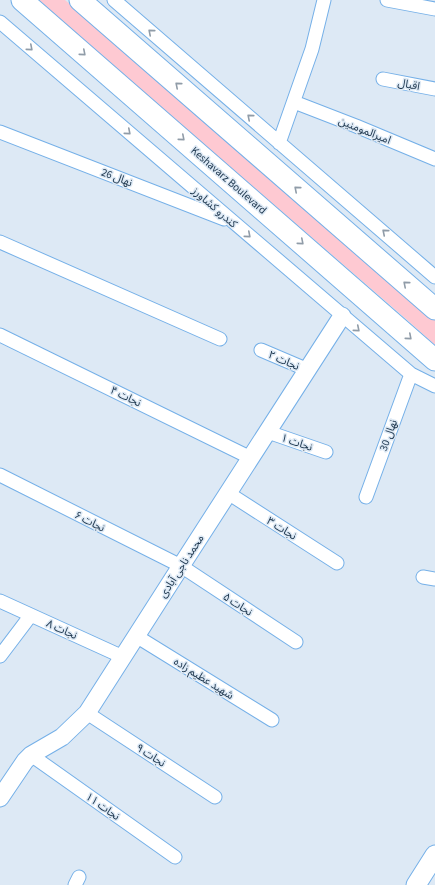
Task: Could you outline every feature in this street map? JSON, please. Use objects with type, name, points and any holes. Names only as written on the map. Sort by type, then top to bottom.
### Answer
[{"type":"main road","name":"Keshavarz Boulevard","points":[[22,0],[435,360]]},
{"type":"main road","points":[[80,0],[432,300]]},
{"type":"main road","points":[[416,885],[435,855]]},
{"type":"street","points":[[114,0],[435,277]]},
{"type":"street","points":[[279,143],[312,49],[324,0]]},
{"type":"street","points":[[387,0],[435,9]]},
{"type":"street","name":"کندرو کشاورز","points":[[0,22],[411,374],[435,386]]},
{"type":"street","name":"اقبال","points":[[383,79],[435,89]]},
{"type":"street","name":"امیرالمومنین","points":[[294,102],[435,159]]},
{"type":"street","name":"نهال 26","points":[[0,132],[234,223]]},
{"type":"street","points":[[0,242],[220,339]]},
{"type":"street","name":"محمد ناجی آبادی","points":[[0,798],[25,761],[62,737],[87,713],[342,316]]},
{"type":"street","name":"نجات ۴","points":[[0,335],[251,458]]},
{"type":"street","name":"نجات ۲","points":[[261,350],[308,370]]},
{"type":"street","name":"نهال 30","points":[[366,497],[411,374]]},
{"type":"street","name":"نجات ۱","points":[[268,432],[326,452]]},
{"type":"street","name":"نجات ۶","points":[[0,475],[181,566]]},
{"type":"street","name":"نجات ۳","points":[[228,494],[337,563]]},
{"type":"street","name":"نجات ۵","points":[[181,566],[296,642]]},
{"type":"street","name":"نجات ۸","points":[[0,602],[123,657]]},
{"type":"street","points":[[0,656],[31,615]]},
{"type":"street","name":"شهید عظیم زاده","points":[[136,636],[272,720]]},
{"type":"street","name":"نجات ۹","points":[[87,713],[215,797]]},
{"type":"street","name":"نجات ۱۱","points":[[31,756],[175,857]]},
{"type":"shaded area","points":[[37,0],[65,0],[435,318],[435,345],[405,318]]}]
